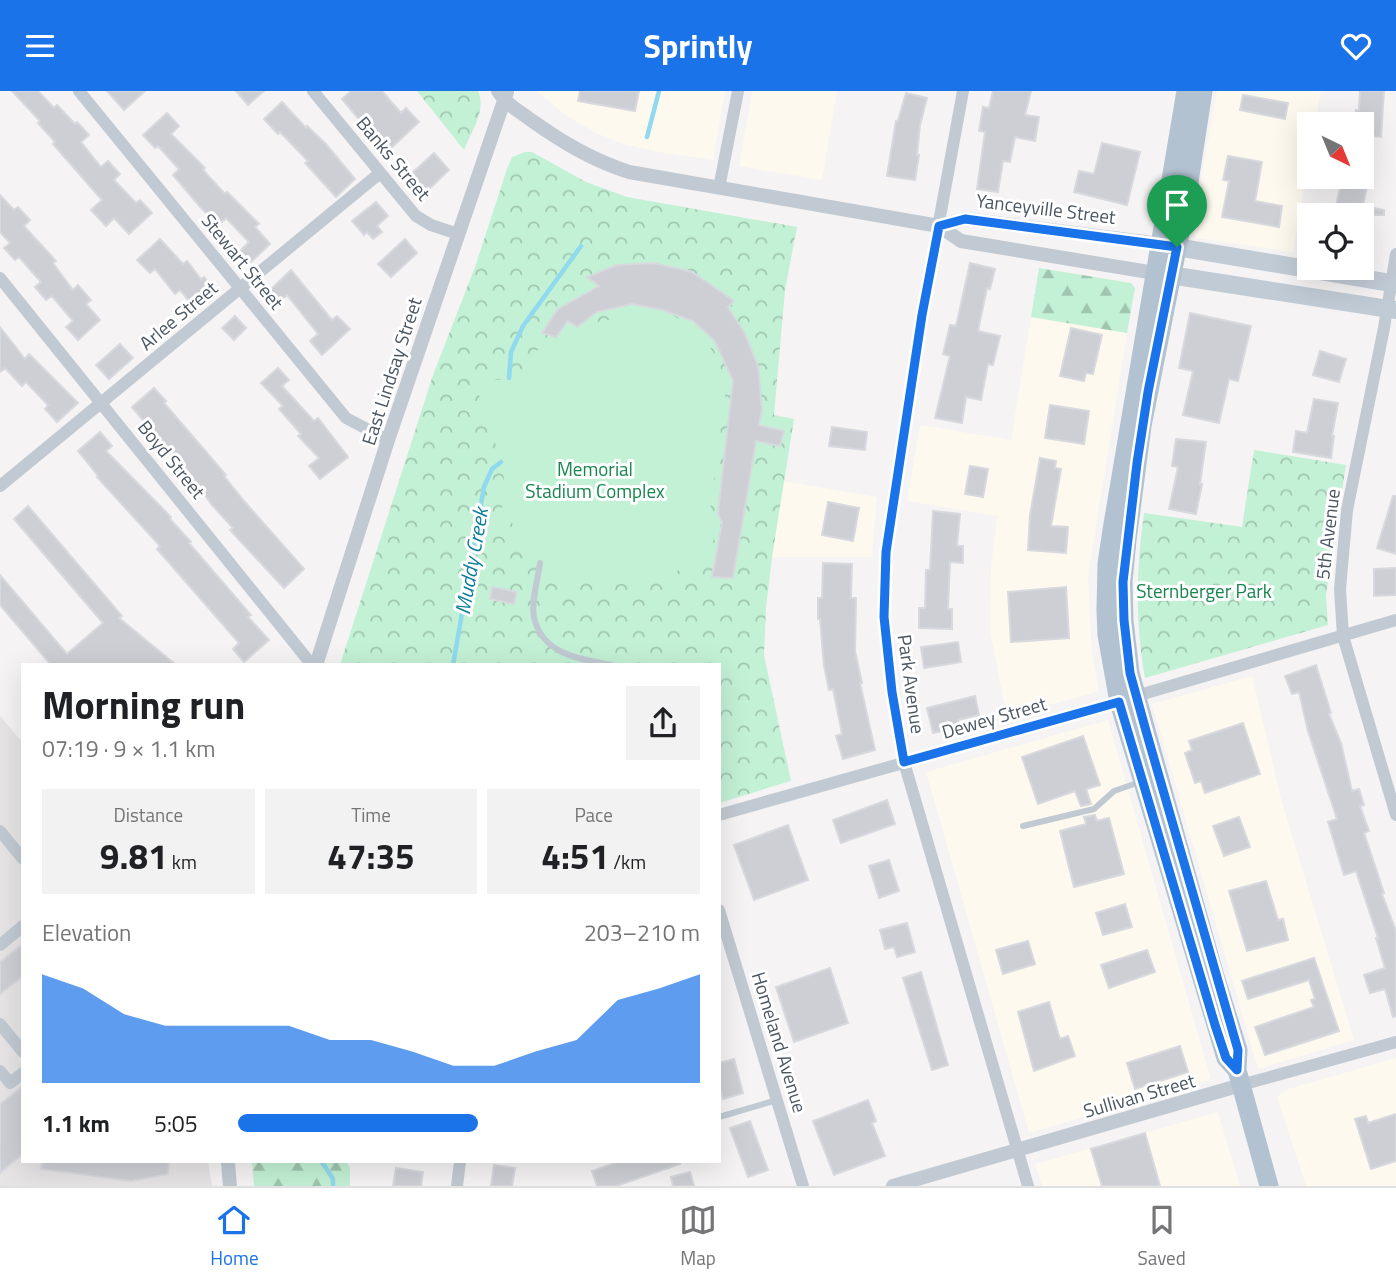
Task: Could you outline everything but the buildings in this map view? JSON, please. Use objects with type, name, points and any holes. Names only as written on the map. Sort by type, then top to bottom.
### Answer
[{"type":"main road","points":[[1169,246],[1186,91]]},
{"type":"main road","points":[[1203,91],[1163,274],[1138,367],[1107,564],[1107,635],[1238,1050],[1239,1078],[1269,1186]]},
{"type":"main road","name":"Yanceyville Street","points":[[1169,246],[1394,283]]},
{"type":"main road","name":"Yanceyville Street","points":[[1163,274],[1392,310]]},
{"type":"main road","points":[[1127,699],[1142,781],[1215,1025],[1226,1058],[1239,1078]]},
{"type":"street","name":"Stewart Street","points":[[79,91],[346,418],[388,440]]},
{"type":"street","name":"Banks Street","points":[[313,91],[416,216],[431,225],[458,234]]},
{"type":"street","points":[[719,188],[737,91]]},
{"type":"street","name":"Park Avenue","points":[[963,91],[922,315],[886,552],[884,617],[892,692],[904,762],[1028,1186]]},
{"type":"street","name":"Yanceyville Street","points":[[503,94],[559,140],[610,166],[667,180],[939,226],[961,241],[1163,274]]},
{"type":"street","name":"East Lindsay Street","points":[[315,663],[503,94]]},
{"type":"street","name":"Arlee Street","points":[[0,487],[380,173]]},
{"type":"street","name":"Yanceyville Street","points":[[939,226],[965,219],[1169,246]]},
{"type":"street","name":"5th Avenue","points":[[1396,254],[1392,310],[1347,510],[1340,589],[1343,636],[1396,815]]},
{"type":"street","name":"Boyd Street","points":[[0,278],[312,663]]},
{"type":"street","name":"Dewey Street","points":[[721,814],[1396,620]]},
{"type":"street","points":[[0,831],[21,857]]},
{"type":"street","name":"Homeland Avenue","points":[[721,917],[803,1186]]},
{"type":"street","points":[[0,945],[21,928]]},
{"type":"street","points":[[0,1024],[21,1050]]},
{"type":"street","name":"Sullivan Street","points":[[893,1186],[1018,1150],[1239,1078],[1396,1042]]},
{"type":"street","points":[[0,1071],[10,1083],[21,1075]]},
{"type":"street","points":[[229,1163],[230,1186]]},
{"type":"street","points":[[457,1186],[460,1163]]},
{"type":"lane","points":[[540,563],[534,618],[542,636],[554,649],[569,657],[601,663]]},
{"type":"lane","points":[[1023,826],[1094,809],[1114,791],[1142,781]]},
{"type":"lane","points":[[721,1116],[777,1100]]},
{"type":"shaded area","points":[[536,91],[725,91],[713,160],[623,144],[596,133],[567,116]]},
{"type":"shaded area","points":[[752,91],[837,91],[822,180],[739,166]]},
{"type":"shaded area","points":[[1217,91],[1321,91],[1317,112],[1297,112],[1297,189],[1304,189],[1302,203],[1297,203],[1297,229],[1293,252],[1197,238],[1192,231]]},
{"type":"shaded area","points":[[1031,317],[1127,333],[1088,577],[1092,653],[1099,691],[1007,717],[990,631],[991,567],[997,516],[907,501],[920,425],[1011,440]]},
{"type":"shaded area","points":[[783,481],[877,497],[872,557],[772,557]]},
{"type":"shaded area","points":[[1252,676],[1282,802],[1354,1040],[1258,1069],[1152,704]]},
{"type":"shaded area","points":[[0,716],[21,741],[21,1163],[208,1163],[212,1186],[0,1186]]},
{"type":"shaded area","points":[[1108,720],[1211,1079],[1029,1133],[926,772]]},
{"type":"shaded area","points":[[1396,1058],[1396,1186],[1306,1186],[1277,1097],[1285,1090]]},
{"type":"shaded area","points":[[1218,1112],[1240,1186],[1042,1186],[1035,1164]]},
{"type":"green space","points":[[417,91],[478,91],[481,106],[464,150]]},
{"type":"green space","name":"Memorial Stadium Complex","points":[[532,152],[586,182],[627,197],[797,227],[785,290],[774,415],[794,419],[772,557],[764,655],[791,781],[721,802],[721,663],[341,663],[433,375],[475,267],[512,157]]},
{"type":"green space","points":[[1039,268],[1131,283],[1135,288],[1127,333],[1031,317]]},
{"type":"green space","points":[[640,311],[665,313],[690,326],[707,343],[720,365],[726,389],[709,517],[715,533],[710,554],[671,574],[645,582],[610,585],[552,571],[540,563],[502,509],[504,469],[475,383],[512,377],[525,368],[537,350],[556,346],[600,322]]},
{"type":"green space","name":"Sternberger Park","points":[[1254,450],[1346,465],[1326,595],[1328,625],[1145,678],[1139,636],[1138,595],[1144,513],[1242,527]]},
{"type":"green space","points":[[252,1163],[348,1163],[350,1168],[350,1186],[254,1186]]},
{"type":"waterway","name":"Muddy Creek","points":[[647,137],[659,91]]},
{"type":"waterway","name":"Muddy Creek","points":[[509,378],[511,352],[523,326],[581,246]]},
{"type":"waterway","name":"Muddy Creek","points":[[453,663],[484,487],[492,469],[501,462]]},
{"type":"waterway","name":"Muddy Creek","points":[[323,1163],[333,1179],[333,1186]]},
{"type":"route","points":[[965,219],[1177,247],[1148,392],[1137,463],[1123,582],[1124,620],[1130,673],[1238,1050],[1237,1070],[1226,1058],[1215,1025],[1119,702],[904,762],[892,692],[884,617],[887,538],[922,315],[939,226],[965,219]]}]
